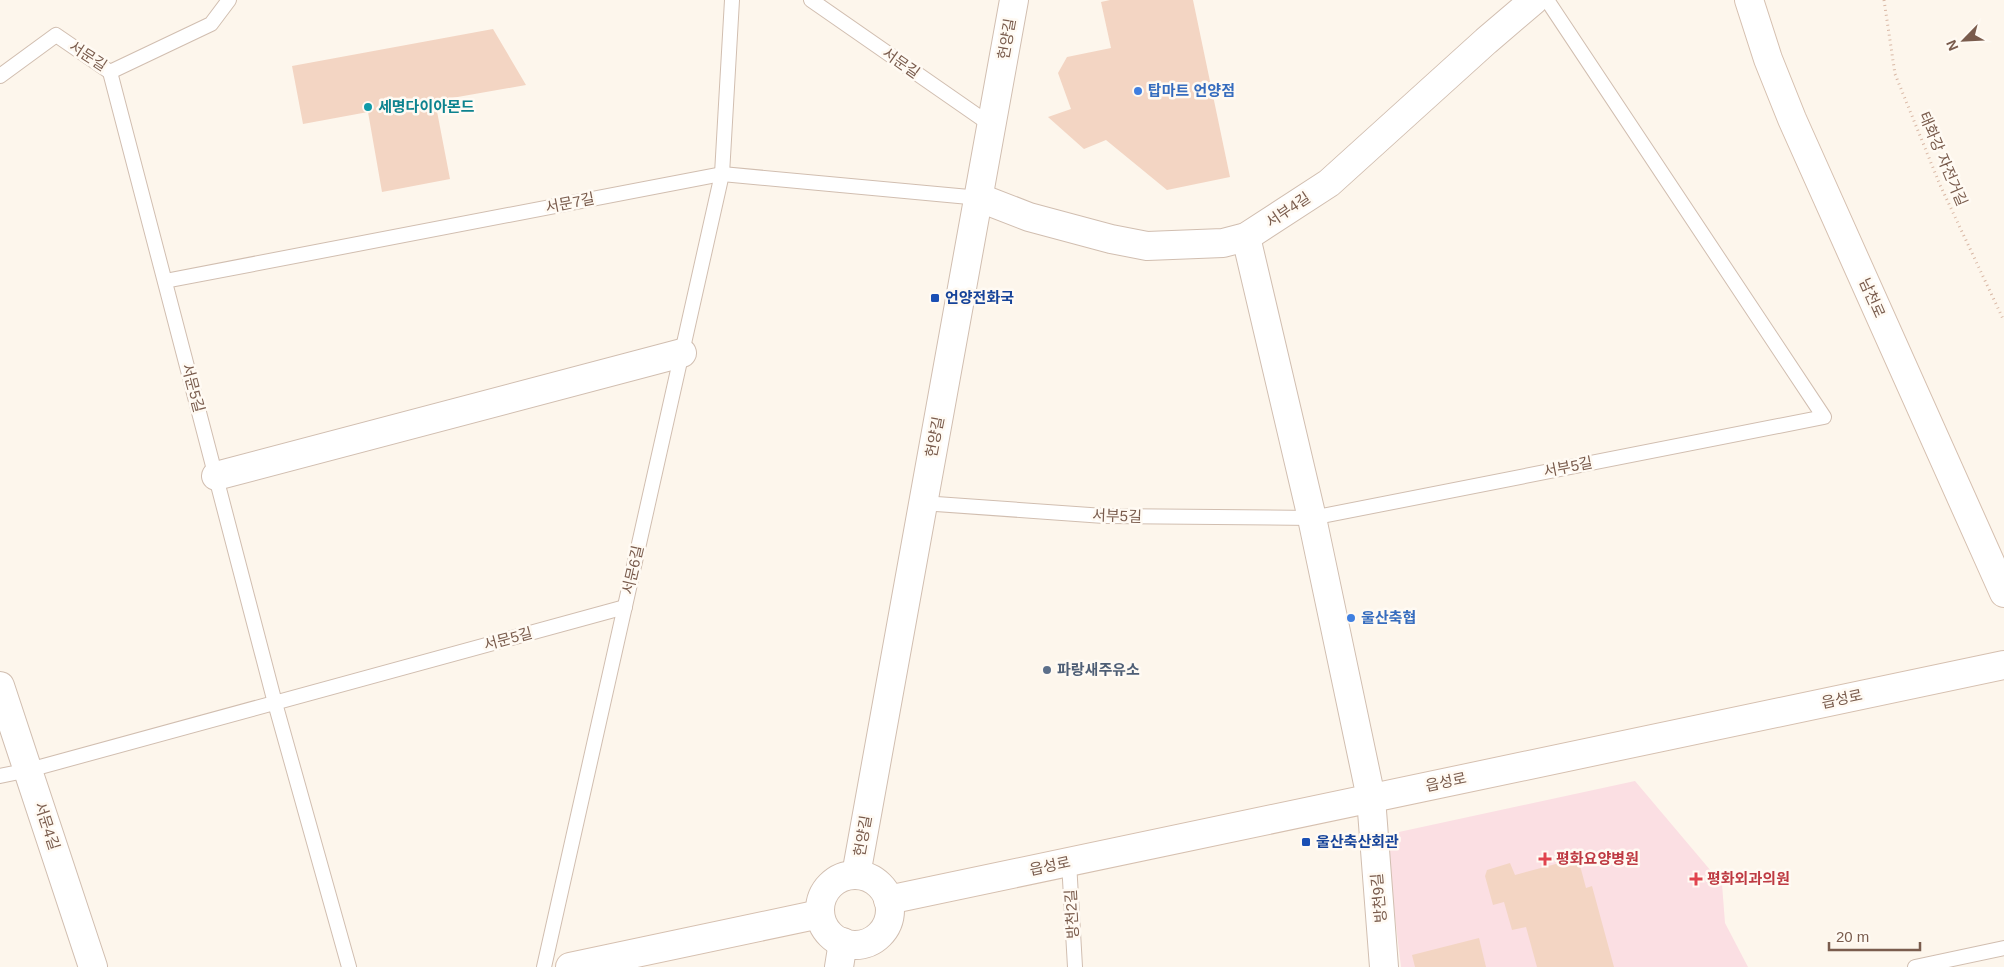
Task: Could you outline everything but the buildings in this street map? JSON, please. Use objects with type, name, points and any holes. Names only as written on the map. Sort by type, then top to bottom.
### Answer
[{"type":"street","name":"헌양길","points":[[856,875],[922,503],[980,198],[991,125],[1014,0]]},
{"type":"street","name":"서부4길","points":[[980,198],[1030,217],[1111,239],[1147,246],[1223,243],[1246,238],[1329,183],[1486,40],[1534,0]]},
{"type":"street","name":"남천로","points":[[1749,0],[1768,59],[1792,119],[2004,593]]},
{"type":"street","points":[[1246,238],[1312,518],[1371,798]]},
{"type":"street","points":[[216,476],[682,353]]},
{"type":"street","name":"읍성로","points":[[888,900],[2004,665]]},
{"type":"street","name":"서문4길","points":[[0,686],[93,967]]},
{"type":"street","name":"방천9길","points":[[1371,798],[1384,967]]},
{"type":"street","points":[[856,875],[870,878],[880,885],[888,900],[890,916],[880,935],[870,941],[859,944],[841,955],[838,940],[829,933],[820,914],[822,899],[827,889],[836,880],[856,875]]},
{"type":"street","points":[[570,967],[820,914]]},
{"type":"lane","name":"서문길","points":[[0,76],[56,35],[110,72],[211,24],[229,0]]},
{"type":"lane","name":"서문6길","points":[[544,967],[722,174],[732,0]]},
{"type":"lane","name":"서문길","points":[[810,0],[991,125]]},
{"type":"lane","name":"서부5길","points":[[922,503],[1104,516],[1312,518],[1824,417],[1547,0]]},
{"type":"lane","name":"서문5길","points":[[110,72],[275,703],[349,967]]},
{"type":"lane","name":"서문7길","points":[[165,281],[722,174],[980,198]]},
{"type":"lane","name":"서문5길","points":[[0,776],[29,770],[625,607]]},
{"type":"lane","name":"방천2길","points":[[1068,862],[1075,967]]},
{"type":"lane","points":[[1915,967],[2004,948]]},
{"type":"path","name":"태화강 자전거길","points":[[1884,0],[1894,74],[1940,185],[2004,320]]},
{"type":"shaded area","name":"평화요양병원","points":[[1635,781],[1722,884],[1725,923],[1748,967],[1401,967],[1385,835]]},
{"type":"place","name":"탑마트 언양점","points":[[1138,91]]},
{"type":"place","name":"세명다이아몬드","points":[[368,107]]},
{"type":"place","name":"언양전화국","points":[[935,298]]},
{"type":"place","name":"울산축협","points":[[1351,618]]},
{"type":"place","name":"파랑새주유소","points":[[1047,670]]},
{"type":"place","name":"울산축산회관","points":[[1306,842]]},
{"type":"place","name":"평화요양병원","points":[[1545,859]]},
{"type":"place","name":"평화외과의원","points":[[1696,879]]}]
